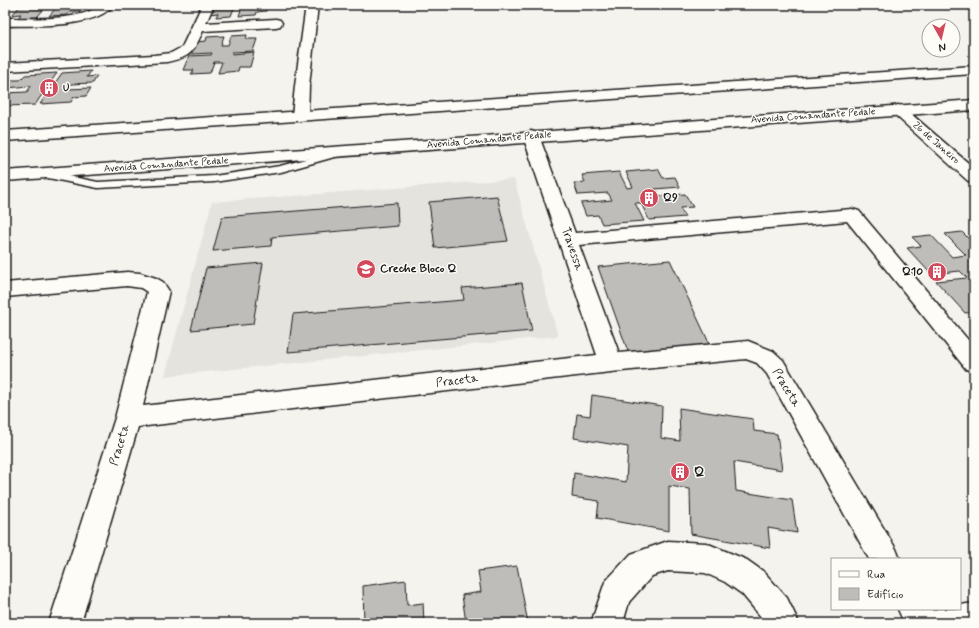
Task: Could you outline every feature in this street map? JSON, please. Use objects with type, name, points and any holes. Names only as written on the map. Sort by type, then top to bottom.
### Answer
[{"type":"street","points":[[5,22],[81,18],[99,13],[107,5]]},
{"type":"street","points":[[5,67],[154,59],[174,56],[188,50],[208,5]]},
{"type":"street","points":[[300,116],[302,86],[312,5]]},
{"type":"street","points":[[198,27],[276,23]]},
{"type":"street","points":[[5,136],[974,70]]},
{"type":"street","name":"Avenida Comandante Pedale","points":[[5,176],[336,153],[531,136],[974,105]]},
{"type":"street","name":"26 de Janeiro","points":[[898,110],[974,177]]},
{"type":"street","name":"Travessa","points":[[531,136],[569,240],[611,363]]},
{"type":"street","points":[[569,240],[852,215],[974,363]]},
{"type":"street","points":[[5,290],[127,280],[141,280],[156,287],[158,291],[128,418]]},
{"type":"street","name":"Praceta","points":[[65,623],[128,418],[611,363],[748,350],[765,357],[775,367],[884,558]]},
{"type":"street","points":[[607,623],[616,593],[642,565],[668,556],[706,558],[736,571],[753,583],[776,609],[783,623]]},
{"type":"street","points":[[915,610],[922,623]]},
{"type":"street","points":[[942,623],[974,619]]},
{"type":"lane","points":[[5,131],[32,134]]},
{"type":"shaded area","name":"Creche Bloco Q","points":[[514,179],[558,336],[165,376],[212,202]]},
{"type":"building","points":[[21,5],[84,5],[79,12],[70,12],[67,15],[49,16],[56,8],[44,9],[37,17],[18,18],[21,14],[12,15]]},
{"type":"building","points":[[213,5],[268,5],[266,11],[257,12],[256,15],[239,16],[242,7],[234,8],[231,16],[216,17],[218,13],[209,14]]},
{"type":"building","points":[[247,35],[246,39],[257,39],[253,51],[232,52],[232,54],[254,52],[250,67],[239,67],[238,71],[218,73],[222,62],[214,62],[210,73],[191,74],[194,70],[183,70],[189,56],[211,55],[212,53],[191,54],[196,42],[206,41],[207,37],[224,36],[221,45],[228,45],[231,36]]},
{"type":"building","name":"U","points":[[91,71],[87,77],[97,76],[93,83],[71,84],[68,89],[91,88],[86,96],[74,97],[71,102],[40,104],[48,93],[43,93],[35,105],[5,106],[5,93],[27,92],[31,86],[5,88],[11,80],[20,80],[25,75],[57,73],[50,83],[55,83],[62,73]]},
{"type":"building","name":"Q9","points":[[658,169],[663,178],[675,177],[680,187],[655,189],[659,196],[685,194],[693,207],[680,208],[685,217],[649,220],[641,203],[635,203],[644,221],[602,224],[598,215],[586,216],[581,203],[612,200],[608,193],[578,195],[574,183],[585,182],[582,175],[619,172],[627,188],[633,187],[626,172]]},
{"type":"building","points":[[497,196],[508,241],[435,248],[429,202]]},
{"type":"building","points":[[397,203],[398,226],[272,237],[271,246],[213,251],[222,217]]},
{"type":"building","name":"Q10","points":[[962,232],[972,242],[974,242],[974,312],[965,313],[936,281],[967,278],[960,271],[931,274],[907,248],[921,246],[912,237],[931,235],[952,257],[966,255],[945,234]]},
{"type":"building","points":[[670,260],[712,349],[630,357],[598,267]]},
{"type":"building","points":[[263,263],[253,324],[191,330],[206,268]]},
{"type":"building","points":[[522,283],[532,331],[288,352],[293,314],[464,300],[462,288]]},
{"type":"building","name":"Q","points":[[592,395],[662,406],[661,438],[680,441],[679,408],[753,419],[754,431],[777,434],[782,470],[734,462],[736,491],[792,500],[797,533],[768,528],[770,548],[691,534],[690,489],[669,486],[669,531],[597,518],[599,501],[572,497],[574,473],[626,482],[628,447],[574,438],[577,414],[590,416]]},
{"type":"building","points":[[517,566],[528,623],[466,623],[462,595],[481,592],[478,571]]},
{"type":"building","points":[[406,580],[407,605],[423,603],[424,623],[364,623],[363,586]]},
{"type":"place","name":"U","points":[[49,88]]},
{"type":"place","name":"Q9","points":[[649,198]]},
{"type":"place","name":"Creche Bloco Q","points":[[366,269]]},
{"type":"place","name":"Q10","points":[[937,272]]},
{"type":"place","name":"Q","points":[[680,472]]}]
